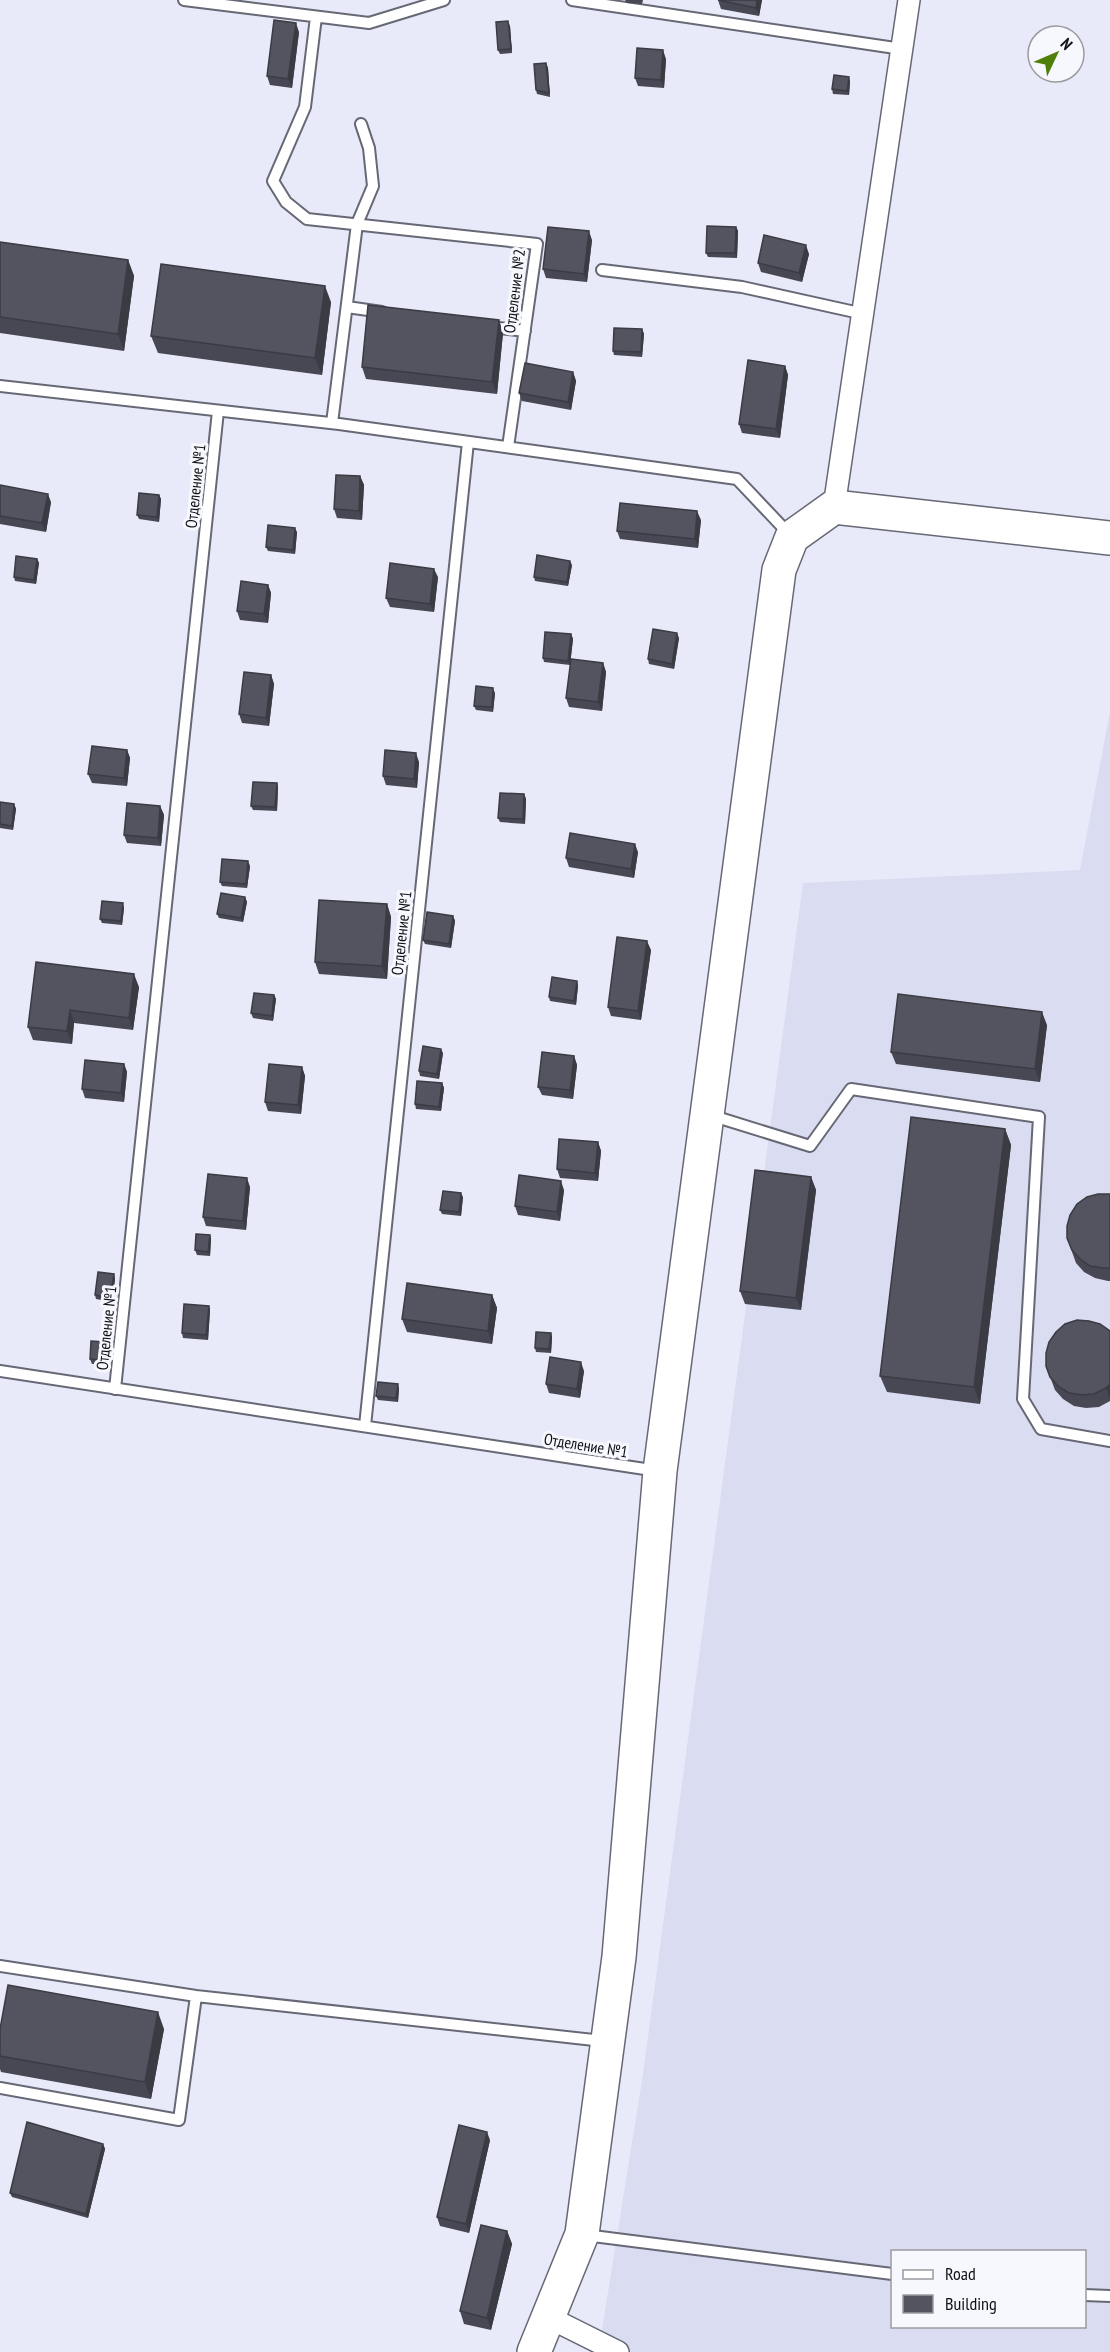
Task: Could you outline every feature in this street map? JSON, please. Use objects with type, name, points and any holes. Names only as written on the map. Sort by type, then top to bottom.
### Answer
[{"type":"main road","points":[[534,2352],[582,2234],[619,1957],[660,1471],[779,570],[792,537],[834,507],[1110,538]]},
{"type":"street","points":[[834,507],[909,0]]},
{"type":"street","points":[[548,2317],[618,2352]]},
{"type":"lane","points":[[184,0],[369,23],[444,0]]},
{"type":"lane","points":[[572,0],[902,49]]},
{"type":"lane","name":"Отделение №2","points":[[316,17],[306,107],[273,182],[286,202],[307,219],[537,244],[508,447]]},
{"type":"lane","points":[[332,423],[357,224],[373,186],[369,148],[361,124]]},
{"type":"lane","points":[[602,270],[742,287],[864,314]]},
{"type":"lane","points":[[347,307],[394,314]]},
{"type":"lane","points":[[477,325],[525,332]]},
{"type":"lane","points":[[0,386],[332,423],[737,479],[792,537]]},
{"type":"lane","name":"Отделение №1","points":[[115,1389],[218,411]]},
{"type":"lane","name":"Отделение №1","points":[[365,1426],[468,442]]},
{"type":"lane","points":[[707,1113],[810,1146],[851,1089],[1039,1117],[1023,1399],[1041,1429],[1110,1442]]},
{"type":"lane","name":"Отделение №1","points":[[0,1371],[660,1471]]},
{"type":"lane","points":[[0,1966],[196,1996],[607,2041]]},
{"type":"lane","points":[[0,2088],[179,2120],[196,1996]]},
{"type":"lane","points":[[582,2234],[891,2274]]},
{"type":"lane","points":[[1086,2295],[1110,2296]]},
{"type":"shaded area","points":[[1110,712],[1110,2352],[593,2352],[601,2336],[643,2074],[803,883],[1080,870]]},
{"type":"building","points":[[718,0],[757,0],[756,8]]},
{"type":"building","points":[[274,20],[296,23],[288,79],[267,76]]},
{"type":"building","points":[[508,21],[511,49],[498,50],[496,22]]},
{"type":"building","points":[[637,48],[663,50],[661,80],[635,78]]},
{"type":"building","points":[[546,63],[549,93],[536,90],[534,64]]},
{"type":"building","points":[[834,75],[849,77],[847,91],[832,89]]},
{"type":"building","points":[[707,226],[736,227],[735,253],[706,253]]},
{"type":"building","points":[[548,227],[589,231],[584,274],[543,269]]},
{"type":"building","points":[[764,235],[806,245],[799,273],[758,263]]},
{"type":"building","points":[[0,242],[128,260],[118,334],[0,317]]},
{"type":"building","points":[[161,264],[325,286],[315,358],[151,336]]},
{"type":"building","points":[[368,305],[499,320],[492,382],[362,367]]},
{"type":"building","points":[[614,328],[642,329],[641,352],[613,351]]},
{"type":"building","points":[[748,360],[785,366],[776,429],[739,424]]},
{"type":"building","points":[[525,363],[573,372],[568,402],[519,393]]},
{"type":"building","points":[[336,475],[360,476],[359,511],[334,509]]},
{"type":"building","points":[[0,485],[48,494],[42,523],[0,516]]},
{"type":"building","points":[[139,493],[159,495],[157,517],[137,515]]},
{"type":"building","points":[[620,503],[697,511],[695,539],[617,531]]},
{"type":"building","points":[[268,525],[295,528],[293,550],[266,547]]},
{"type":"building","points":[[537,555],[570,561],[567,582],[534,577]]},
{"type":"building","points":[[16,556],[37,559],[34,580],[14,577]]},
{"type":"building","points":[[390,563],[434,569],[430,604],[386,598]]},
{"type":"building","points":[[241,581],[268,585],[264,614],[237,611]]},
{"type":"building","points":[[653,629],[677,633],[672,664],[648,659]]},
{"type":"building","points":[[545,632],[571,634],[568,661],[543,658]]},
{"type":"building","points":[[571,659],[603,663],[598,702],[566,698]]},
{"type":"building","points":[[244,672],[271,675],[266,718],[239,714]]},
{"type":"building","points":[[476,686],[493,688],[492,707],[474,706]]},
{"type":"building","points":[[92,746],[127,750],[124,778],[88,774]]},
{"type":"building","points":[[385,750],[416,753],[414,779],[383,776]]},
{"type":"building","points":[[253,782],[277,783],[275,807],[251,806]]},
{"type":"building","points":[[500,793],[524,794],[523,819],[498,818]]},
{"type":"building","points":[[0,802],[14,804],[12,826],[0,824]]},
{"type":"building","points":[[127,803],[160,806],[158,838],[124,835]]},
{"type":"building","points":[[570,833],[635,844],[631,869],[566,858]]},
{"type":"building","points":[[222,859],[248,861],[246,884],[220,882]]},
{"type":"building","points":[[221,893],[245,897],[241,918],[217,914]]},
{"type":"building","points":[[319,900],[387,904],[382,966],[315,962]]},
{"type":"building","points":[[102,901],[123,903],[121,921],[100,919]]},
{"type":"building","points":[[427,912],[453,916],[449,944],[423,940]]},
{"type":"building","points":[[617,937],[647,941],[638,1011],[608,1007]]},
{"type":"building","points":[[36,962],[134,974],[129,1018],[70,1010],[67,1031],[28,1027]]},
{"type":"building","points":[[552,977],[577,981],[574,1001],[549,997]]},
{"type":"building","points":[[254,993],[274,995],[272,1016],[251,1013]]},
{"type":"building","points":[[898,994],[1042,1012],[1035,1069],[891,1052]]},
{"type":"building","points":[[423,1046],[441,1049],[437,1074],[419,1071]]},
{"type":"building","points":[[542,1052],[574,1056],[570,1090],[538,1087]]},
{"type":"building","points":[[85,1060],[124,1064],[121,1093],[82,1089]]},
{"type":"building","points":[[269,1064],[302,1067],[298,1105],[265,1102]]},
{"type":"building","points":[[417,1081],[442,1083],[439,1107],[415,1104]]},
{"type":"building","points":[[911,1117],[1005,1129],[974,1387],[880,1376]]},
{"type":"building","points":[[559,1139],[598,1142],[595,1173],[557,1169]]},
{"type":"building","points":[[755,1170],[811,1177],[796,1298],[740,1291]]},
{"type":"building","points":[[208,1174],[247,1178],[243,1221],[203,1217]]},
{"type":"building","points":[[519,1175],[561,1181],[557,1212],[515,1206]]},
{"type":"building","points":[[443,1191],[461,1193],[459,1212],[440,1210]]},
{"type":"building","points":[[1110,1194],[1110,1268],[1090,1266],[1072,1250],[1067,1238],[1070,1215],[1077,1204],[1087,1197]]},
{"type":"building","points":[[196,1234],[210,1235],[208,1252],[195,1250]]},
{"type":"building","points":[[98,1272],[114,1274],[110,1298],[95,1295]]},
{"type":"building","points":[[407,1283],[492,1295],[488,1331],[402,1319]]},
{"type":"building","points":[[184,1304],[209,1306],[206,1335],[182,1333]]},
{"type":"building","points":[[1077,1320],[1100,1324],[1110,1331],[1110,1384],[1094,1394],[1069,1393],[1050,1377],[1046,1366],[1049,1342],[1065,1324]]},
{"type":"building","points":[[536,1332],[551,1333],[549,1349],[535,1348]]},
{"type":"building","points":[[91,1341],[105,1342],[104,1360],[90,1359]]},
{"type":"building","points":[[550,1357],[581,1362],[577,1389],[546,1384]]},
{"type":"building","points":[[378,1382],[398,1384],[396,1398],[376,1396]]},
{"type":"building","points":[[8,1985],[158,2012],[145,2082],[0,2056],[0,2029]]},
{"type":"building","points":[[27,2122],[103,2144],[86,2214],[10,2193]]},
{"type":"building","points":[[459,2125],[487,2132],[466,2224],[437,2217]]},
{"type":"building","points":[[481,2225],[507,2231],[487,2318],[460,2311]]}]
